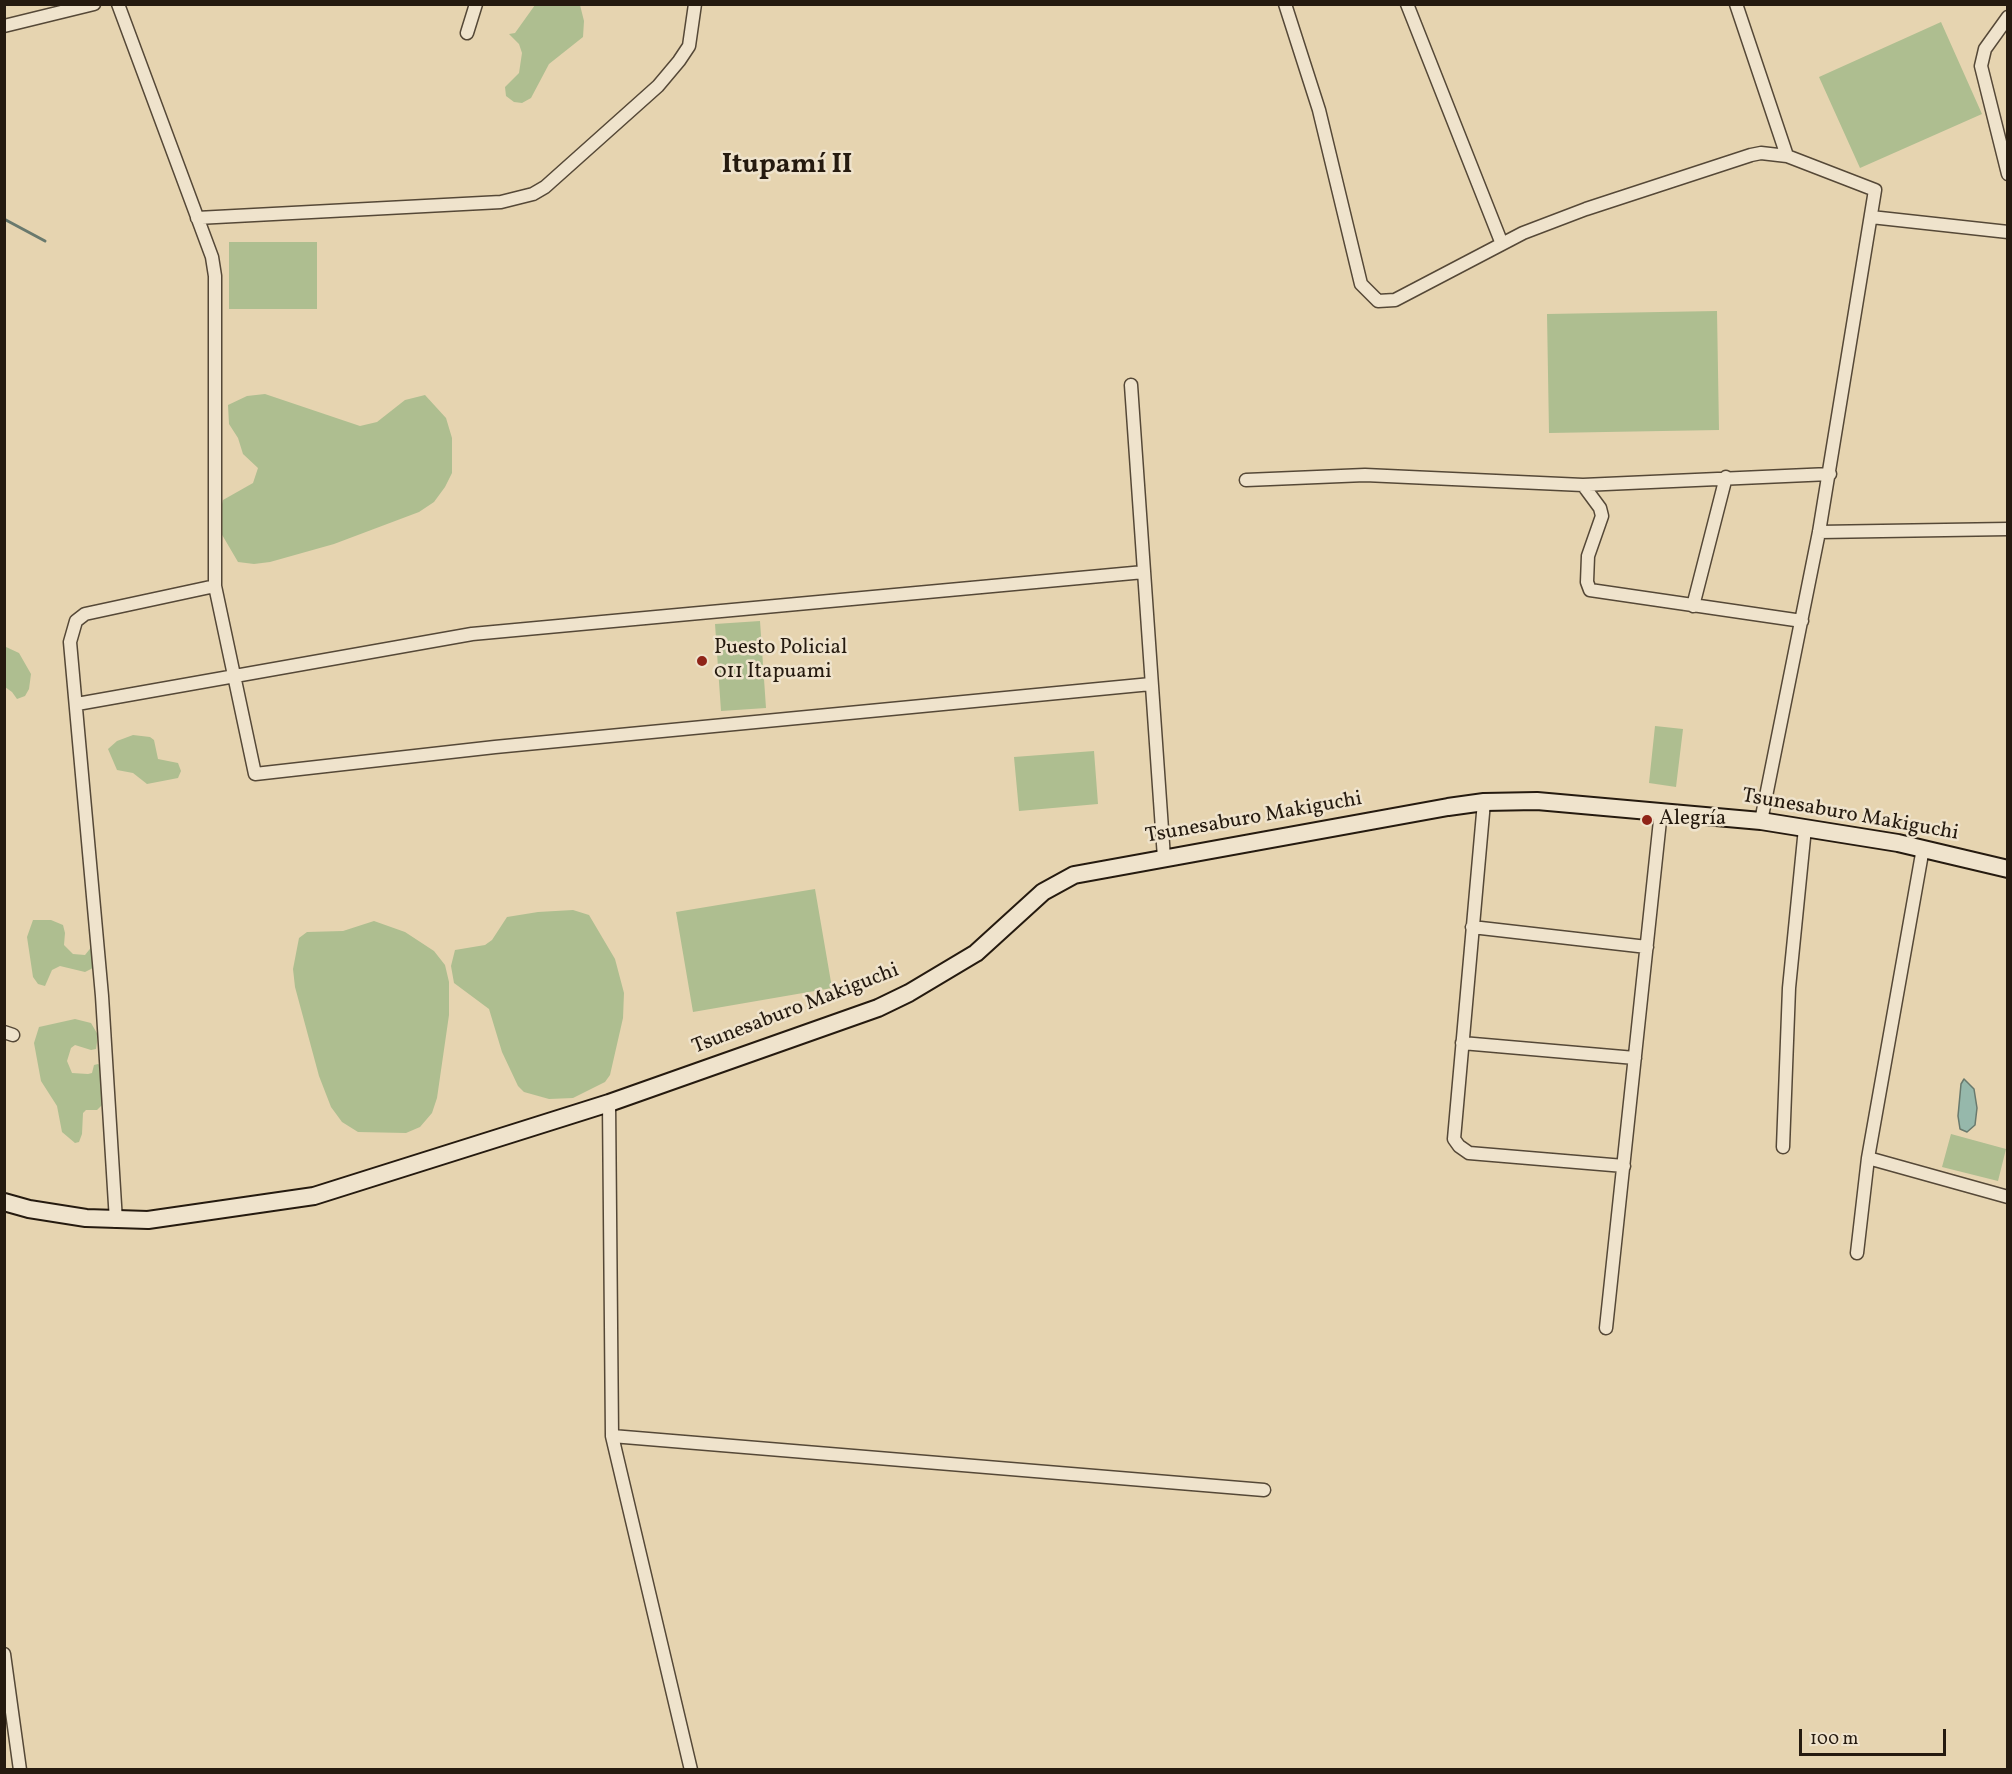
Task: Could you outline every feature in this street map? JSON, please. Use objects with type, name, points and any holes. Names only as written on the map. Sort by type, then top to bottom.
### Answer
[{"type":"street","points":[[4,26],[94,4]]},
{"type":"street","points":[[118,4],[212,257],[215,276],[215,586],[255,774],[484,748],[1151,684]]},
{"type":"street","points":[[467,33],[476,4]]},
{"type":"street","points":[[197,218],[501,202],[533,194],[545,187],[649,93],[679,61],[689,46],[695,4]]},
{"type":"street","points":[[1285,4],[1319,110],[1358,276],[1361,284],[1378,301],[1395,300],[1502,244],[1586,209],[1745,156],[1761,153],[1787,156],[1875,190],[1830,474],[1761,821]]},
{"type":"street","points":[[1407,4],[1502,244]]},
{"type":"street","points":[[1736,4],[1787,156]]},
{"type":"street","points":[[2007,17],[1985,49],[1981,66],[2007,174]]},
{"type":"street","points":[[1871,217],[2007,232]]},
{"type":"street","points":[[1131,385],[1164,858]]},
{"type":"street","points":[[1246,480],[1365,475],[1583,485],[1830,474]]},
{"type":"street","points":[[1693,606],[1726,477]]},
{"type":"street","points":[[1583,485],[1600,508],[1602,516],[1588,556],[1587,582],[1590,590],[1802,621]]},
{"type":"street","points":[[1819,532],[2007,529]]},
{"type":"street","points":[[77,704],[235,678],[472,634],[1144,572]]},
{"type":"street","points":[[116,1221],[102,996],[70,642],[76,621],[85,614],[215,586]]},
{"type":"street","name":"Tsunesaburo Makiguchi","points":[[4,1202],[47,1213],[116,1221],[172,1218],[314,1196],[609,1103],[878,1008],[909,993],[976,953],[1036,898],[1062,879],[1086,871],[1484,802],[1537,801],[1761,821],[1923,848],[2007,869]]},
{"type":"street","points":[[1484,802],[1454,1131],[1459,1146],[1469,1153],[1623,1166]]},
{"type":"street","points":[[1606,1328],[1661,811]]},
{"type":"street","points":[[1784,1147],[1789,988],[1805,828]]},
{"type":"street","points":[[1857,1252],[1868,1158],[1923,848]]},
{"type":"street","points":[[1472,927],[1647,947]]},
{"type":"street","points":[[1462,1043],[1635,1058]]},
{"type":"street","points":[[609,1103],[612,1436],[691,1770]]},
{"type":"street","points":[[1868,1158],[2007,1197]]},
{"type":"street","points":[[612,1436],[1264,1490]]},
{"type":"street","points":[[4,1654],[20,1770]]},
{"type":"green space","points":[[535,5],[580,5],[584,21],[583,37],[549,64],[531,98],[522,103],[514,102],[506,96],[505,87],[519,73],[522,53],[519,44],[509,34],[515,33]]},
{"type":"green space","points":[[1941,22],[1982,114],[1860,168],[1819,77]]},
{"type":"green space","points":[[229,242],[317,242],[317,309],[229,309]]},
{"type":"green space","points":[[1717,311],[1719,430],[1549,433],[1547,314]]},
{"type":"green space","points":[[265,394],[360,426],[377,422],[405,400],[425,395],[446,418],[452,438],[452,473],[434,502],[419,512],[334,544],[270,562],[254,564],[238,562],[221,533],[219,516],[223,500],[253,483],[258,468],[243,454],[238,438],[229,424],[228,405],[247,396]]},
{"type":"green space","points":[[760,621],[766,708],[721,711],[715,624]]},
{"type":"green space","points":[[6,647],[19,653],[31,674],[29,689],[25,696],[17,699],[5,687]]},
{"type":"green space","points":[[1655,726],[1683,729],[1676,787],[1649,783]]},
{"type":"green space","points":[[133,735],[150,737],[154,740],[158,759],[178,763],[181,771],[178,778],[147,784],[133,773],[117,770],[108,749],[117,741]]},
{"type":"green space","points":[[1094,751],[1098,804],[1019,811],[1014,757]]},
{"type":"green space","points":[[815,889],[832,988],[693,1012],[676,912]]},
{"type":"green space","points":[[573,910],[589,915],[615,959],[624,993],[623,1018],[610,1075],[605,1082],[573,1098],[549,1099],[524,1092],[518,1086],[502,1052],[489,1009],[454,983],[451,966],[455,950],[485,945],[492,940],[507,917]]},
{"type":"green space","points":[[33,920],[51,920],[63,925],[64,945],[73,954],[85,955],[93,945],[93,968],[85,972],[60,966],[52,970],[45,986],[38,984],[33,977],[27,937]]},
{"type":"green space","points":[[374,921],[405,932],[434,951],[445,965],[449,982],[449,1015],[437,1098],[432,1113],[420,1127],[406,1133],[358,1132],[342,1122],[331,1107],[319,1076],[295,987],[293,969],[299,938],[307,932],[343,931]]},
{"type":"green space","points":[[75,1019],[91,1023],[98,1035],[96,1049],[91,1050],[75,1045],[71,1048],[67,1061],[72,1073],[92,1073],[94,1065],[98,1064],[106,1069],[104,1103],[97,1110],[86,1110],[83,1113],[82,1134],[79,1142],[75,1143],[62,1132],[57,1106],[41,1081],[34,1043],[39,1027]]},
{"type":"green space","points":[[1951,1134],[2006,1149],[1998,1181],[1942,1167]]},
{"type":"shaded area","points":[[1964,1079],[1974,1089],[1977,1108],[1975,1125],[1967,1132],[1960,1129],[1958,1116],[1961,1084]]},
{"type":"waterway","points":[[4,219],[45,241]]},
{"type":"place","name":"Puesto Policial 011 Itapuami","points":[[702,661]]},
{"type":"place","name":"Alegría","points":[[1647,820]]},
{"type":"district","name":"Itupamí II","points":[[787,167]]}]
